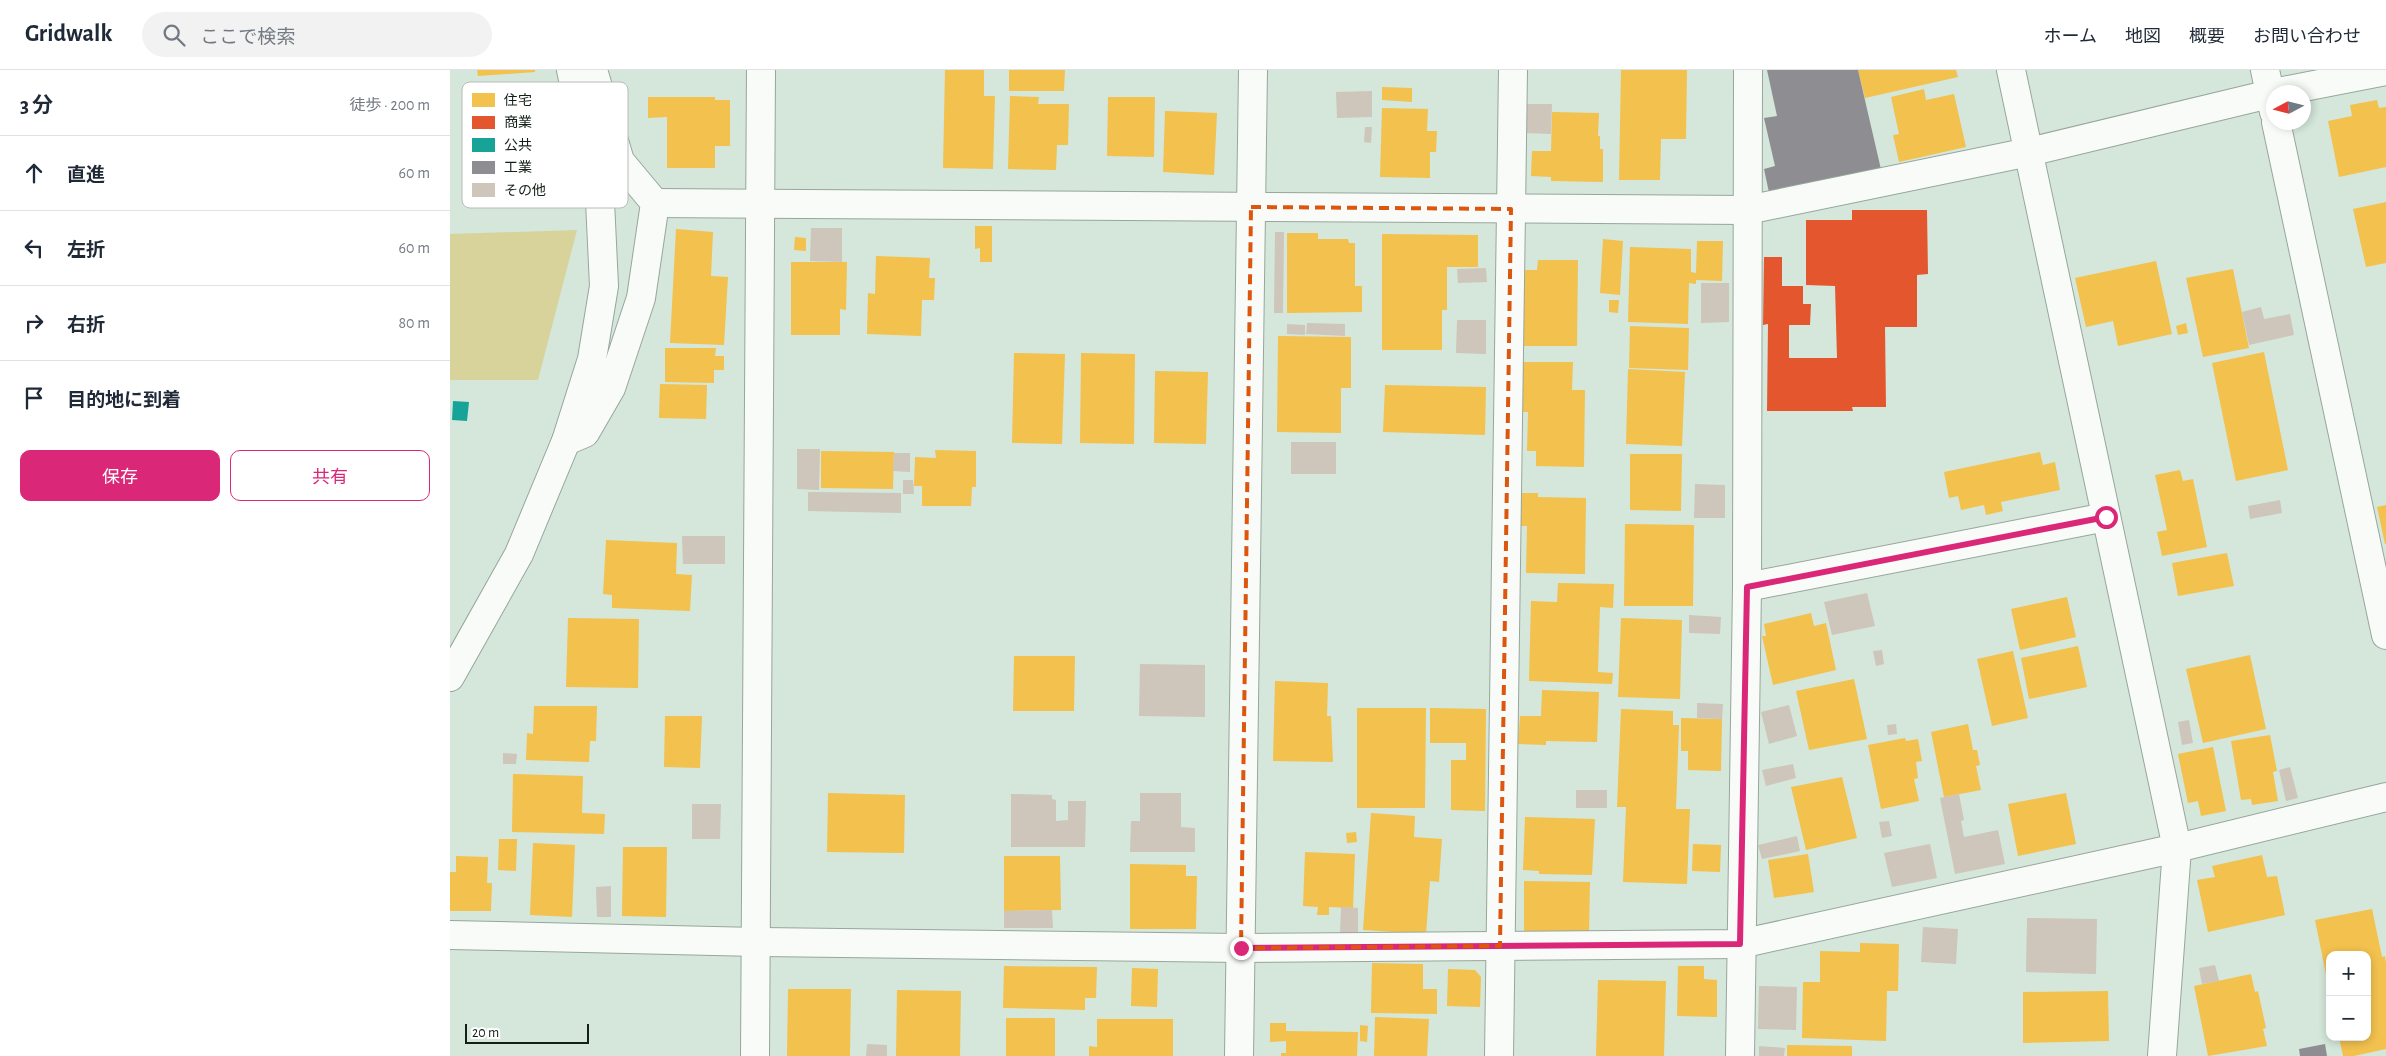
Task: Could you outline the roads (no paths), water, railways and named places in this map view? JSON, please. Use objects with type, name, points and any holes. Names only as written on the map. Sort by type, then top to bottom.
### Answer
[{"type":"street","points":[[593,70],[597,82]]},
{"type":"street","points":[[756,1056],[761,70]]},
{"type":"street","points":[[1239,1056],[1253,70]]},
{"type":"street","points":[[1499,1056],[1513,70]]},
{"type":"street","points":[[1740,1056],[1740,944],[1747,587],[1748,70]]},
{"type":"street","points":[[2011,70],[2177,848],[2162,1056]]},
{"type":"street","points":[[2310,85],[2386,71]]},
{"type":"street","points":[[655,203],[1747,210],[2028,152],[2266,93]]},
{"type":"street","points":[[2278,130],[2386,634]]},
{"type":"street","points":[[566,440],[585,433],[611,388],[641,298],[655,203],[628,171]]},
{"type":"street","points":[[450,677],[519,554],[566,440],[592,359],[604,286],[600,208]]},
{"type":"street","points":[[1747,587],[2106,517]]},
{"type":"street","points":[[450,935],[757,942],[1241,948],[1740,944],[2177,848],[2386,797]]}]
